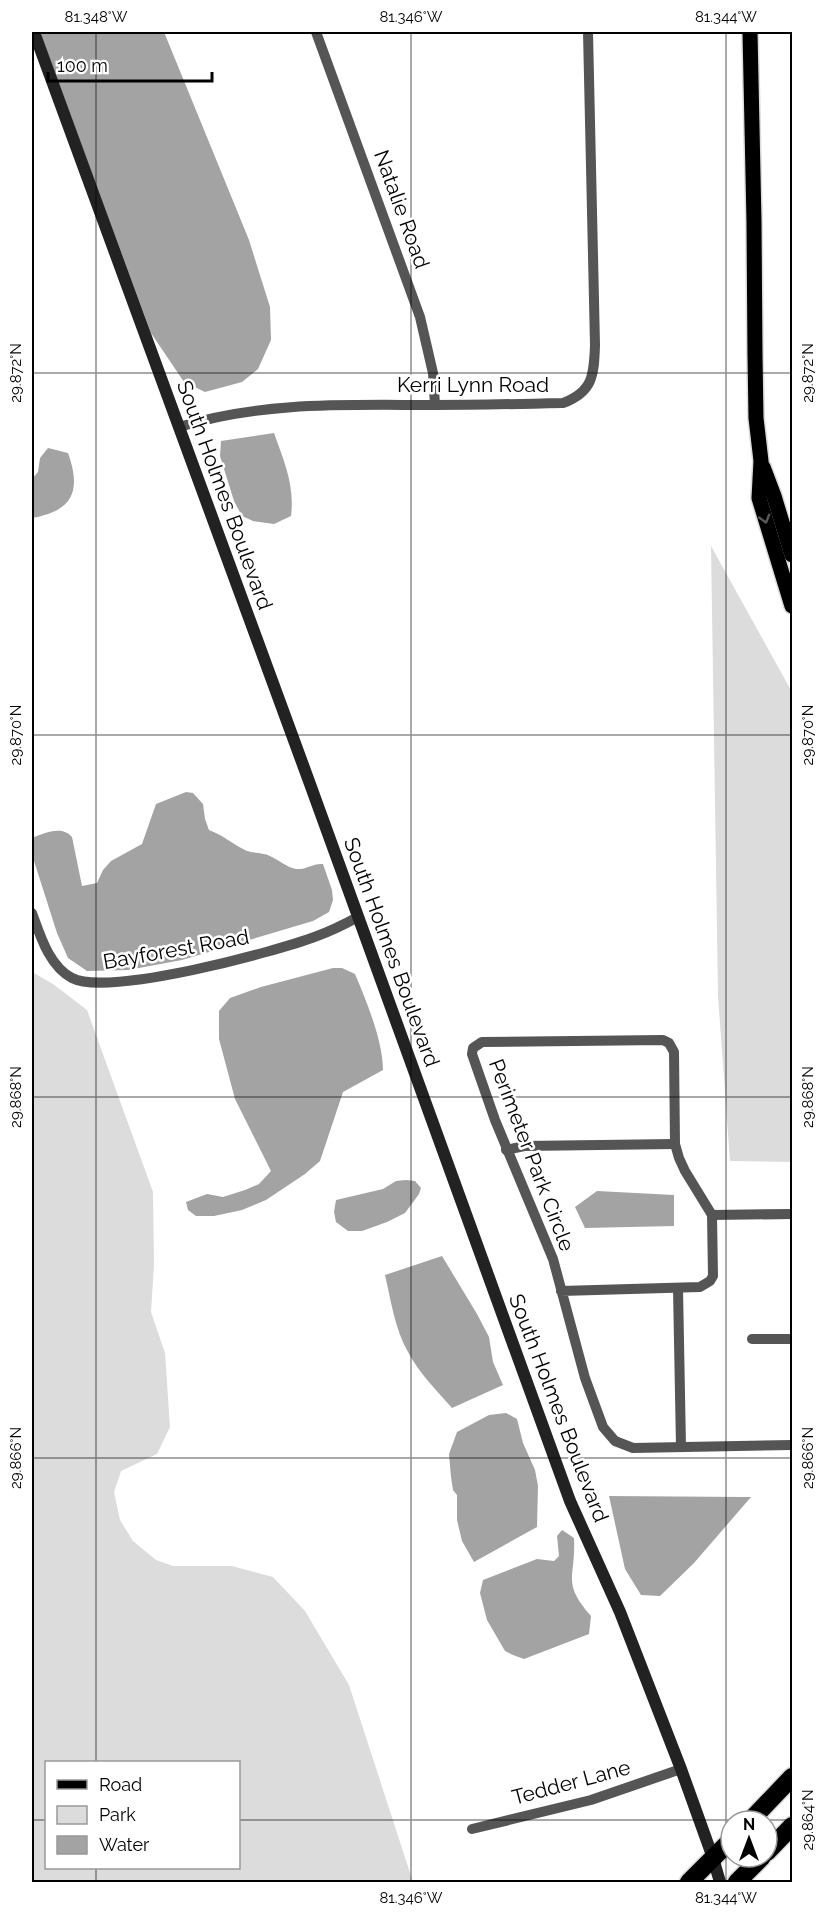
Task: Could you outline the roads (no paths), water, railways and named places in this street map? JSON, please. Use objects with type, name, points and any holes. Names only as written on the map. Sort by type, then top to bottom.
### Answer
[{"type":"highway","points":[[761,1809],[792,1777]]},
{"type":"highway","points":[[779,1840],[792,1826]]},
{"type":"highway","points":[[689,1882],[719,1852]]},
{"type":"highway","points":[[737,1882],[750,1869]]},
{"type":"main road","name":"South Holmes Boulevard","points":[[34,32],[570,1501],[620,1612],[681,1769],[720,1882]]},
{"type":"main road","points":[[750,32],[755,387],[761,461],[759,498],[792,606]]},
{"type":"main road","points":[[761,461],[792,555]]},
{"type":"street","name":"Natalie Road","points":[[316,32],[420,317],[433,373],[435,405]]},
{"type":"street","name":"Kerri Lynn Road","points":[[179,427],[209,417],[298,405],[563,403],[575,399],[588,387],[594,362],[595,345],[588,32]]},
{"type":"street","name":"Bayforest Road","points":[[32,913],[42,940],[61,970],[78,981],[98,983],[129,980],[231,961],[317,936],[358,917]]},
{"type":"street","name":"Perimeter Park Circle","points":[[712,1215],[685,1171],[675,1144],[674,1052],[669,1043],[663,1040],[482,1042],[473,1048],[472,1054],[506,1150],[546,1240],[585,1378],[608,1435],[624,1446],[633,1448],[792,1445]]},
{"type":"street","points":[[506,1150],[524,1146],[675,1144]]},
{"type":"street","points":[[561,1291],[678,1288],[706,1285],[713,1276],[712,1215],[792,1214]]},
{"type":"street","points":[[678,1288],[681,1447]]},
{"type":"street","points":[[752,1339],[792,1339]]},
{"type":"street","name":"Tedder Lane","points":[[472,1830],[591,1800],[681,1769]]},
{"type":"water","points":[[40,32],[164,32],[249,240],[270,307],[271,340],[258,369],[242,382],[205,392],[184,382],[151,333]]},
{"type":"water","points":[[274,433],[288,474],[292,505],[291,516],[274,524],[253,521],[242,516],[234,501],[220,456],[221,441]]},
{"type":"water","points":[[48,448],[68,453],[74,479],[73,489],[65,505],[46,515],[32,518],[32,479],[38,472],[40,458]]},
{"type":"water","points":[[186,792],[193,793],[203,804],[209,830],[246,851],[267,855],[296,869],[323,864],[332,890],[333,900],[329,912],[313,921],[182,960],[128,970],[87,971],[68,958],[57,933],[34,861],[32,838],[53,831],[68,833],[72,837],[82,886],[97,883],[103,870],[111,861],[142,844],[156,804]]},
{"type":"water","points":[[333,968],[342,968],[355,974],[377,1034],[383,1070],[343,1092],[320,1161],[305,1174],[266,1200],[242,1210],[214,1216],[196,1216],[188,1210],[186,1202],[207,1194],[223,1197],[245,1190],[259,1184],[271,1171],[235,1099],[219,1039],[219,1011],[230,998],[261,987]]},
{"type":"water","points":[[396,1181],[415,1181],[421,1188],[405,1213],[362,1231],[348,1231],[336,1222],[334,1212],[336,1200],[383,1189]]},
{"type":"water","points":[[597,1191],[674,1195],[674,1226],[585,1228],[575,1207]]},
{"type":"water","points":[[442,1256],[489,1337],[493,1362],[503,1385],[452,1408],[412,1360],[400,1334],[385,1275]]},
{"type":"water","points":[[506,1413],[517,1419],[523,1443],[535,1470],[538,1486],[537,1527],[474,1562],[462,1541],[457,1520],[457,1495],[453,1490],[449,1454],[457,1432],[489,1415]]},
{"type":"water","points":[[609,1496],[751,1497],[694,1563],[660,1596],[641,1595],[625,1569]]},
{"type":"water","points":[[562,1530],[574,1538],[573,1587],[591,1616],[589,1634],[524,1659],[505,1651],[487,1620],[480,1593],[483,1580],[537,1559],[554,1561],[559,1556],[557,1536]]}]
